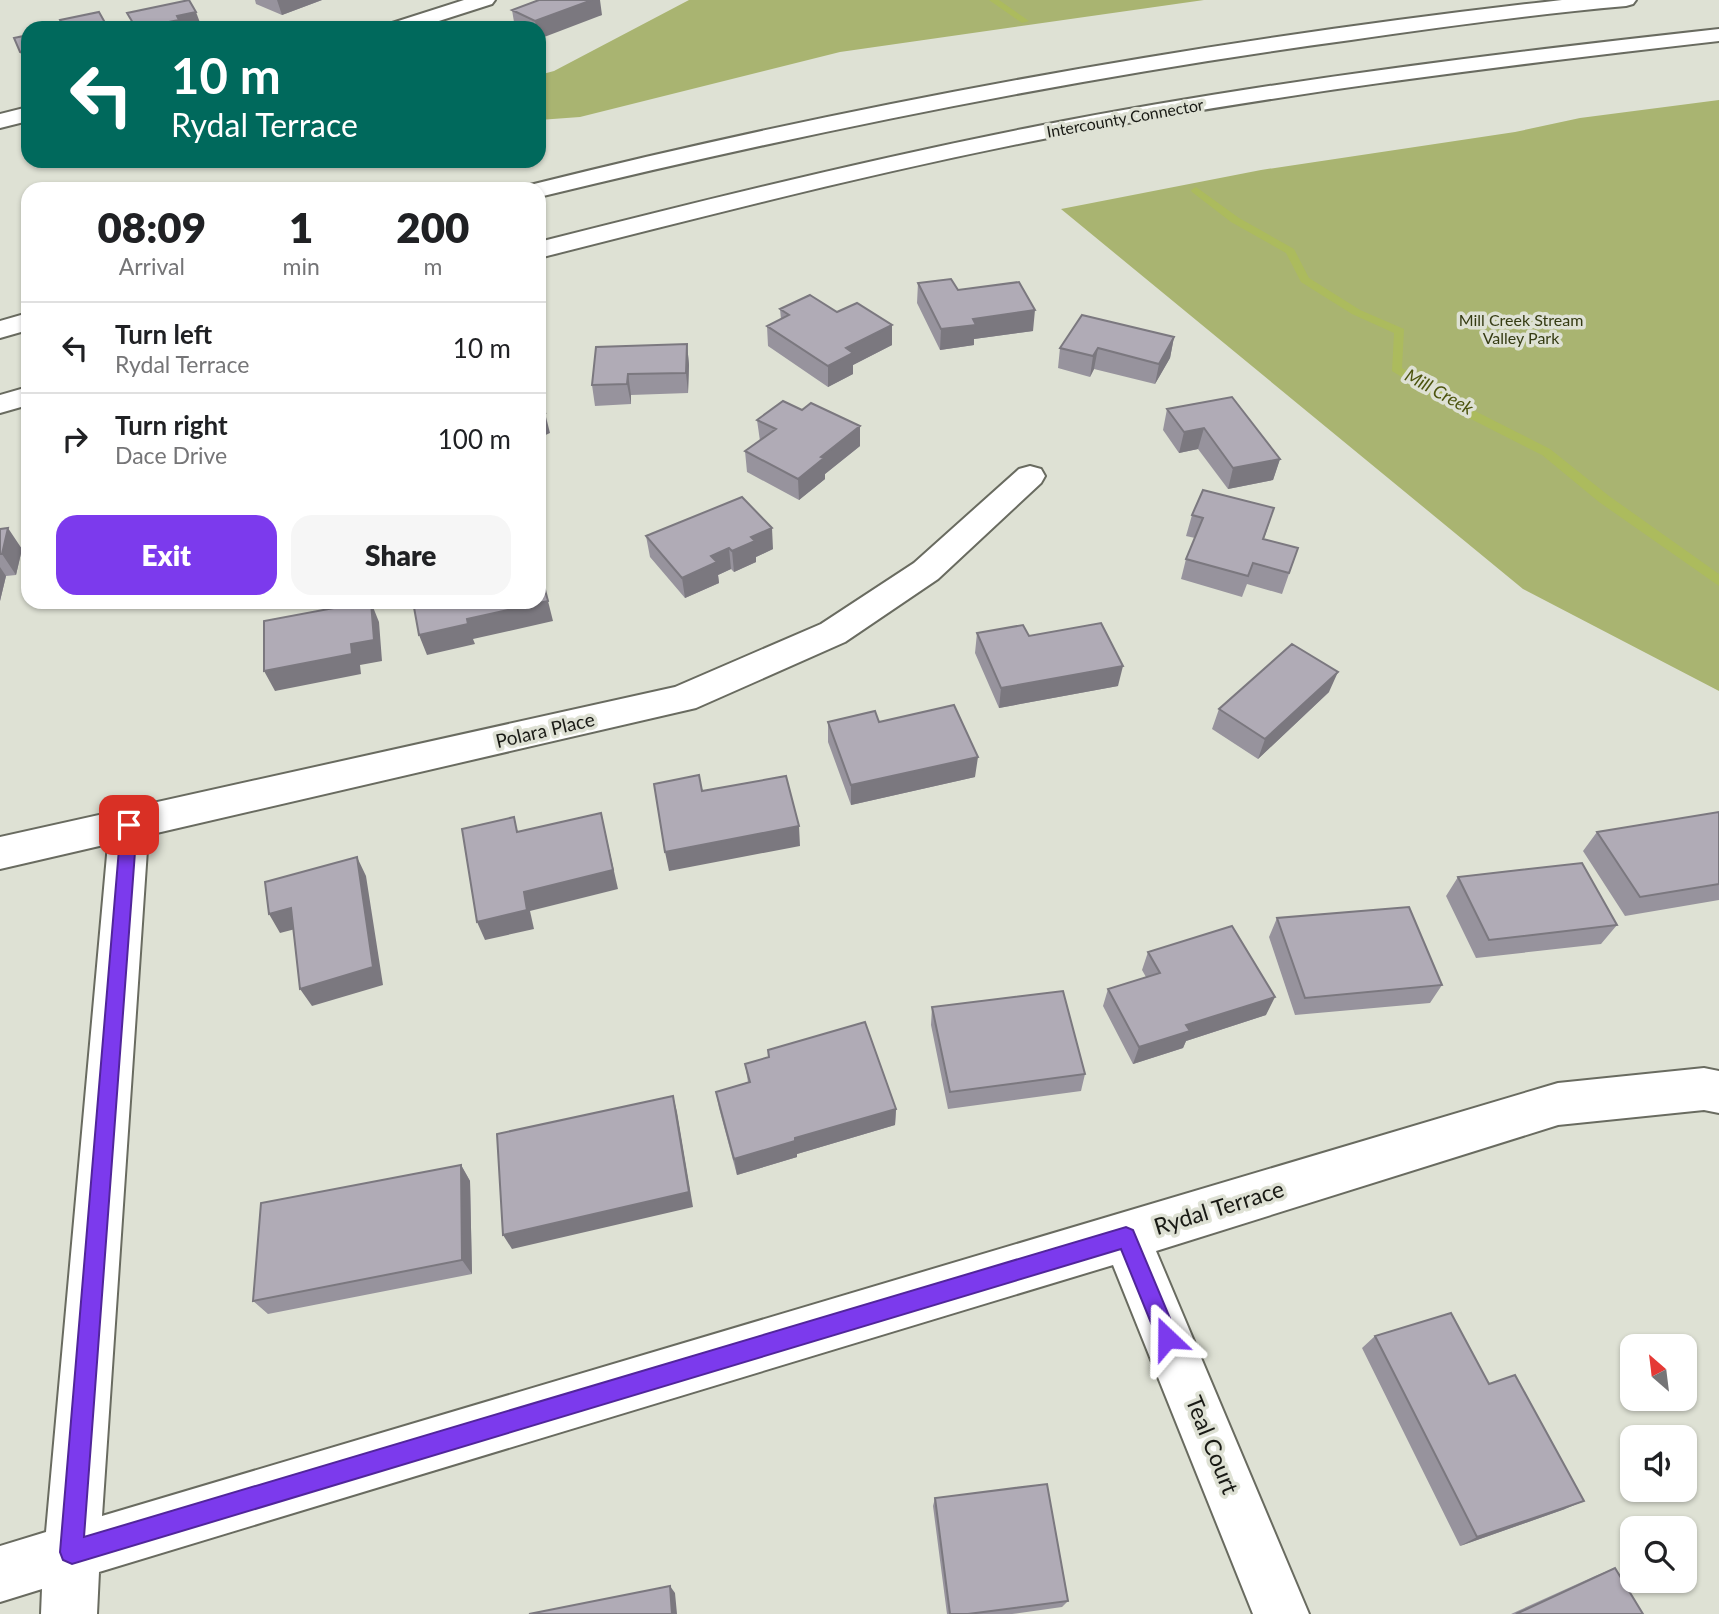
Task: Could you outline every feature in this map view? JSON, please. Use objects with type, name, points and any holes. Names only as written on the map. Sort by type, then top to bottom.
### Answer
[{"type":"main road","points":[[546,188],[821,125],[1065,77],[1301,40],[1626,0]]},
{"type":"main road","points":[[416,21],[470,2]]},
{"type":"main road","name":"Intercounty Connector","points":[[546,248],[814,181],[1069,127],[1317,85],[1511,58],[1719,35]]},
{"type":"main road","points":[[0,121],[21,116]]},
{"type":"main road","points":[[0,330],[21,323]]},
{"type":"main road","points":[[0,404],[21,398]]},
{"type":"main road","name":"Polara Place","points":[[0,853],[683,699],[833,633],[926,570],[1030,476]]},
{"type":"main road","points":[[69,1614],[129,825]]},
{"type":"main road","name":"Rydal Terrace","points":[[0,1574],[1126,1237],[1558,1104],[1704,1089],[1719,1092]]},
{"type":"main road","name":"Teal Court","points":[[1126,1237],[1282,1614]]},
{"type":"green space","points":[[689,0],[1204,0],[840,52],[580,117],[546,119],[546,73]]},
{"type":"green space","name":"Mill Creek Stream Valley Park","points":[[1719,100],[1719,691],[1523,589],[1061,209],[1261,170],[1515,132],[1580,118]]},
{"type":"building","points":[[189,0],[196,12],[177,16],[179,20],[174,21],[132,21],[127,13]]},
{"type":"building","points":[[539,0],[592,0],[535,21],[512,10]]},
{"type":"building","points":[[99,12],[104,21],[60,20]]},
{"type":"building","points":[[21,36],[21,52],[20,52],[14,38]]},
{"type":"building","points":[[951,279],[958,290],[1019,282],[1035,310],[973,319],[976,325],[941,329],[918,283]]},
{"type":"building","points":[[810,295],[837,312],[857,303],[892,325],[846,348],[853,353],[828,366],[767,326],[789,315],[780,309]]},
{"type":"building","points":[[1082,315],[1174,337],[1159,364],[1098,348],[1093,356],[1060,348]]},
{"type":"building","points":[[687,344],[686,373],[628,374],[627,384],[592,385],[596,347]]},
{"type":"building","points":[[1232,397],[1280,459],[1233,468],[1204,428],[1184,432],[1167,409]]},
{"type":"building","points":[[783,401],[802,410],[811,403],[860,426],[798,479],[745,451],[776,429],[757,420]]},
{"type":"building","points":[[1203,490],[1274,508],[1263,539],[1298,548],[1289,573],[1253,563],[1248,576],[1186,559],[1203,518],[1192,515]]},
{"type":"building","points":[[742,497],[772,528],[751,537],[755,541],[711,556],[717,562],[682,578],[646,536]]},
{"type":"building","points":[[8,528],[2,554],[0,554],[0,529]]},
{"type":"building","points":[[328,609],[372,609],[374,640],[351,644],[352,654],[264,671],[264,621]]},
{"type":"building","points":[[414,609],[512,609],[467,619],[468,624],[419,635]]},
{"type":"building","points":[[1101,623],[1123,666],[1001,688],[977,633],[1023,625],[1029,636]]},
{"type":"building","points":[[1292,644],[1338,672],[1265,739],[1219,709]]},
{"type":"building","points":[[954,705],[978,757],[851,785],[828,722],[875,711],[879,722]]},
{"type":"building","points":[[699,775],[702,791],[786,776],[799,826],[665,852],[654,784]]},
{"type":"building","points":[[1719,812],[1719,884],[1640,897],[1597,832]]},
{"type":"building","points":[[601,813],[613,870],[524,892],[527,910],[477,922],[462,829],[514,817],[517,832]]},
{"type":"building","points":[[357,857],[373,967],[300,989],[291,908],[269,914],[265,882]]},
{"type":"building","points":[[1582,863],[1617,925],[1489,940],[1458,877]]},
{"type":"building","points":[[1409,907],[1442,985],[1305,998],[1277,918]]},
{"type":"building","points":[[1232,926],[1275,997],[1186,1025],[1190,1031],[1139,1047],[1108,989],[1160,973],[1148,952]]},
{"type":"building","points":[[1063,991],[1085,1074],[950,1092],[932,1007]]},
{"type":"building","points":[[865,1022],[896,1109],[734,1159],[716,1092],[750,1082],[745,1064],[769,1057],[768,1050]]},
{"type":"building","points":[[673,1096],[689,1192],[503,1235],[497,1134]]},
{"type":"building","points":[[461,1165],[462,1260],[253,1301],[261,1203]]},
{"type":"building","points":[[1451,1313],[1489,1384],[1515,1375],[1584,1501],[1477,1537],[1375,1336]]},
{"type":"building","points":[[1047,1484],[1068,1601],[950,1614],[935,1498]]},
{"type":"building","points":[[1615,1568],[1620,1576],[1620,1593],[1630,1593],[1643,1614],[1516,1614]]},
{"type":"building","points":[[670,1586],[672,1614],[529,1614]]},
{"type":"waterway","name":"Mill Creek","points":[[993,0],[1025,21]]},
{"type":"waterway","name":"Mill Creek","points":[[1196,190],[1235,220],[1290,251],[1305,280],[1356,312],[1400,331],[1396,369],[1467,412],[1546,452],[1604,499],[1719,581]]},
{"type":"route","points":[[129,825],[72,1552],[1126,1237],[1167,1338]]}]
